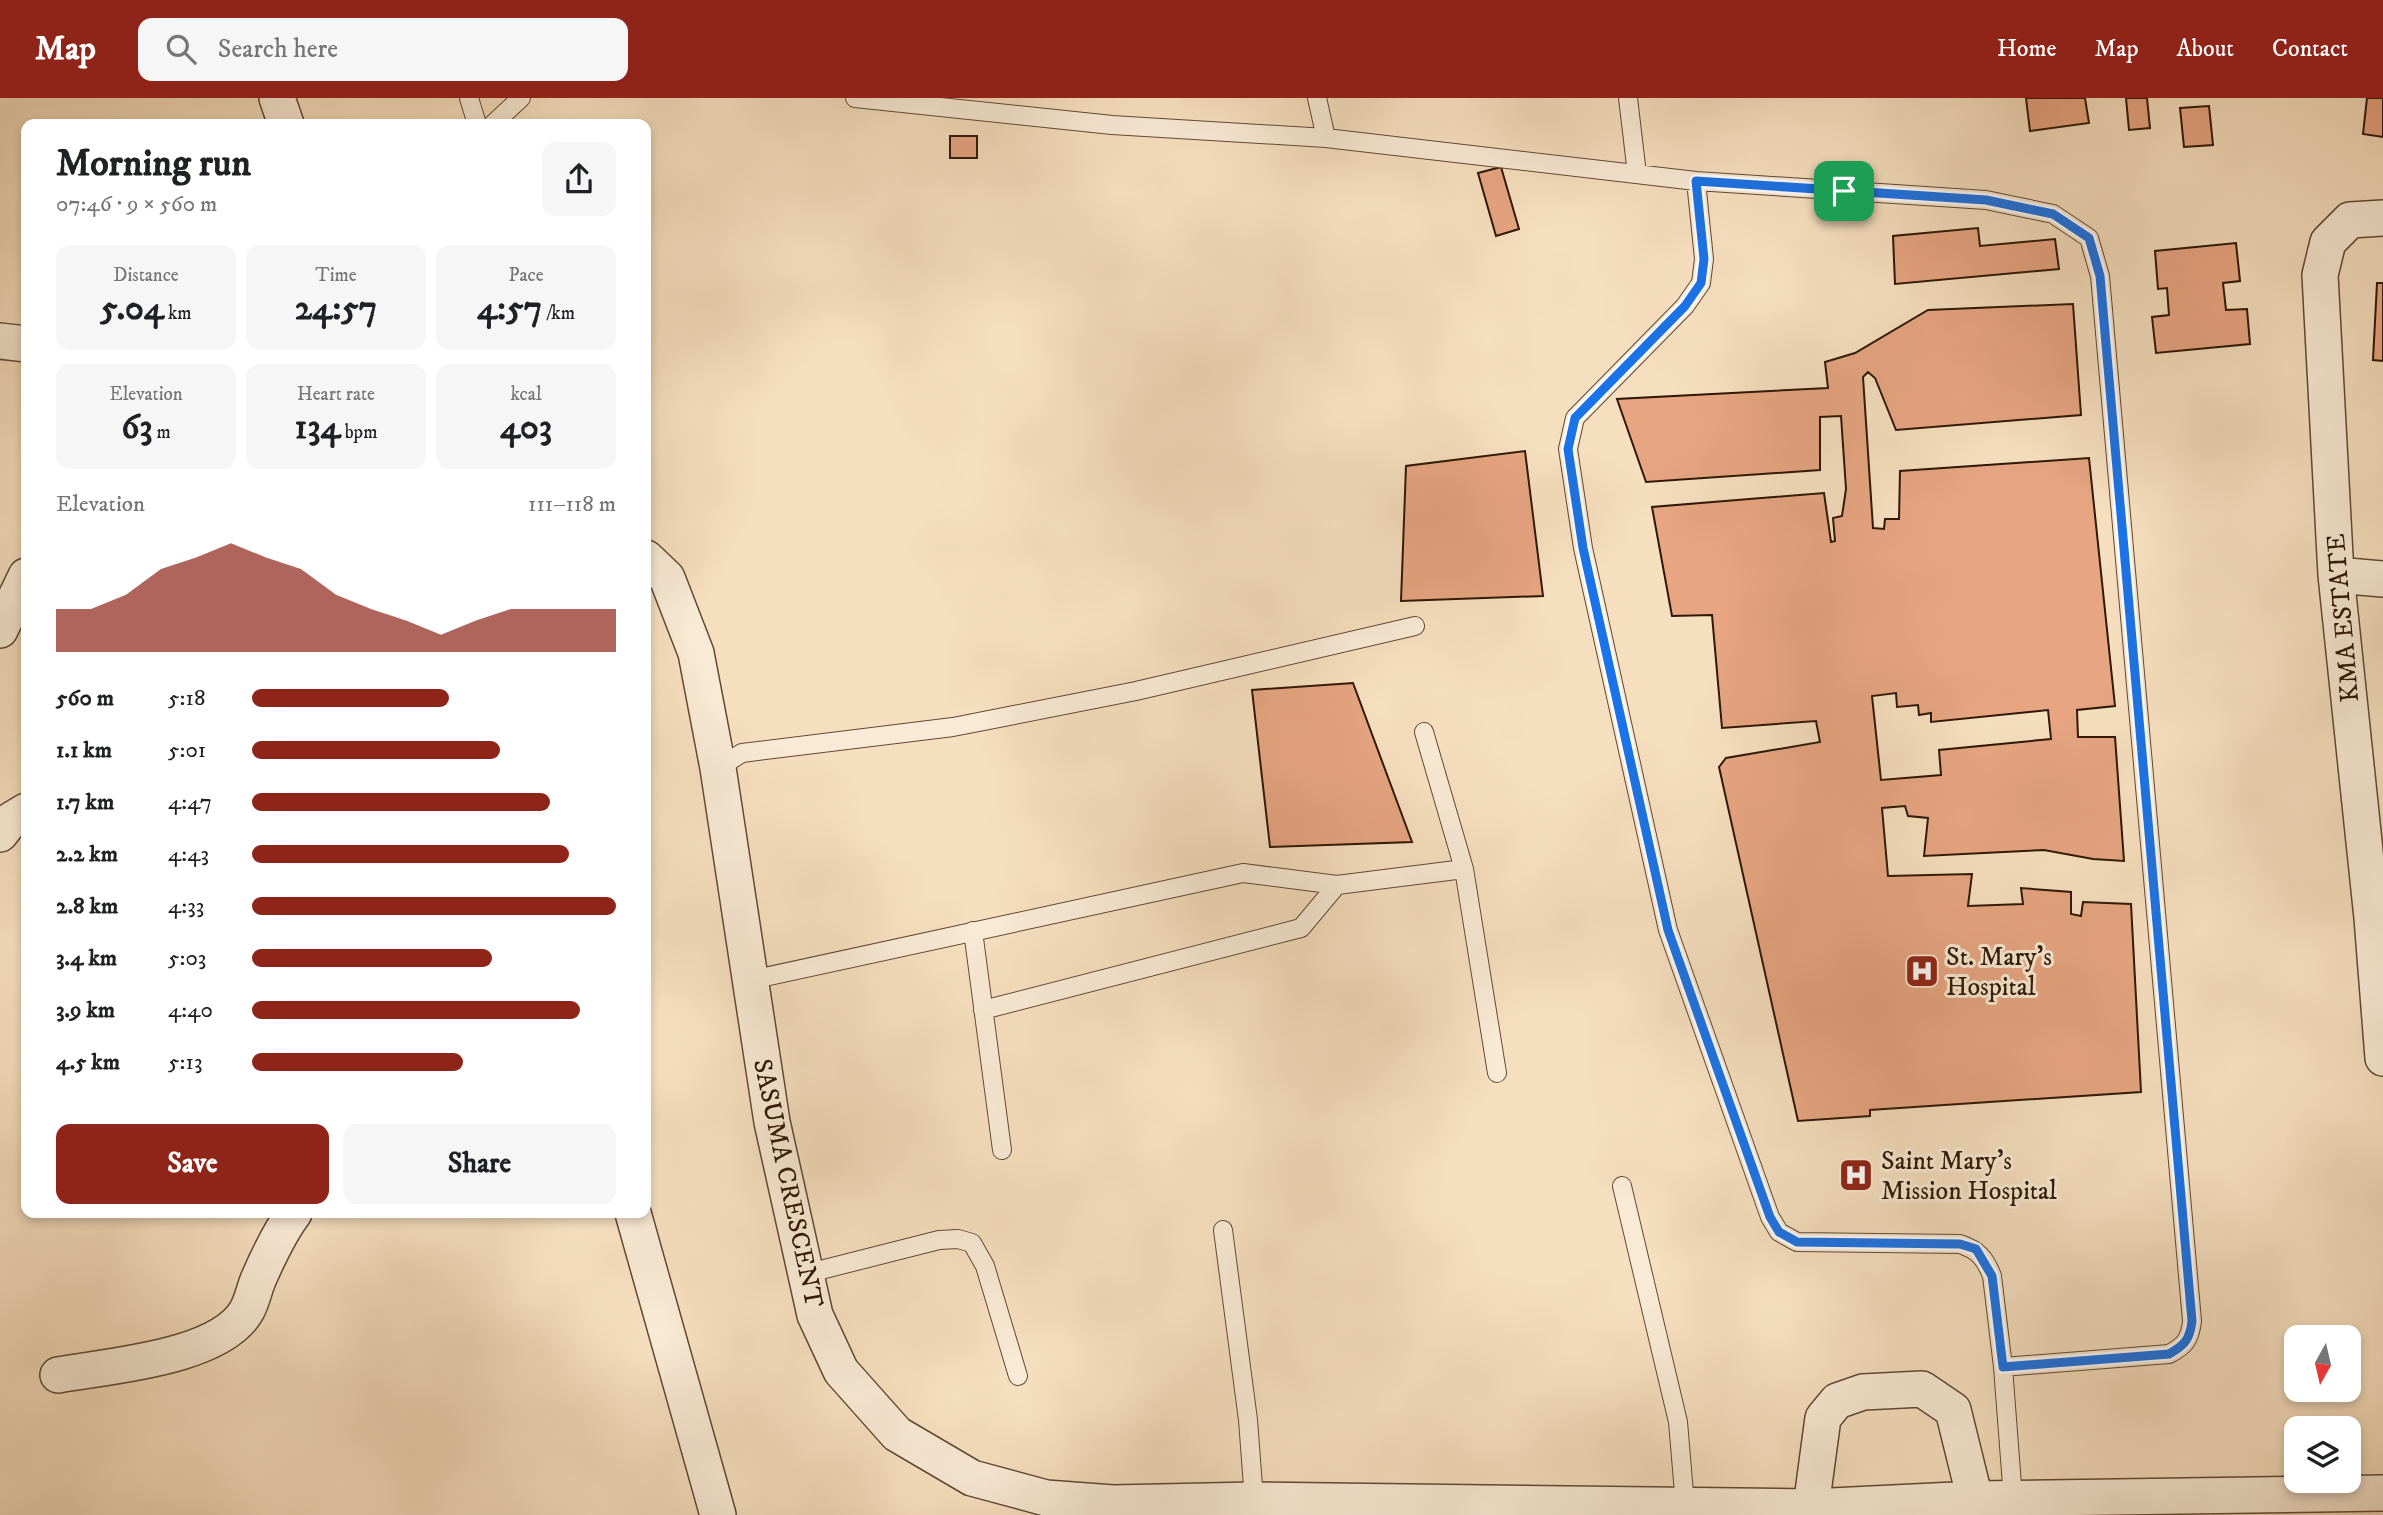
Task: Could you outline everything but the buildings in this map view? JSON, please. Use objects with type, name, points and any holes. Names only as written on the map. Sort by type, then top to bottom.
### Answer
[{"type":"street","points":[[277,98],[284,119]]},
{"type":"street","name":"KMA ESTATE","points":[[2383,218],[2350,220],[2328,242],[2320,275],[2336,575],[2378,918],[2383,1058]]},
{"type":"street","points":[[0,341],[21,343]]},
{"type":"street","name":"SASUMA CRESCENT","points":[[651,563],[667,578],[696,653],[718,768],[772,1122],[815,1315],[841,1371],[897,1434],[972,1478],[1046,1498],[1113,1503],[1254,1500],[1811,1507],[2013,1498],[2383,1493]]},
{"type":"street","points":[[2336,575],[2383,579]]},
{"type":"street","points":[[0,630],[21,586]]},
{"type":"street","points":[[0,834],[11,820],[21,814]]},
{"type":"street","points":[[58,1375],[187,1349],[215,1340],[235,1328],[248,1310],[259,1278],[290,1218]]},
{"type":"street","points":[[634,1218],[718,1515]]},
{"type":"street","points":[[1811,1507],[1823,1418],[1837,1401],[1863,1392],[1922,1389],[1953,1410],[1975,1499]]},
{"type":"lane","points":[[469,98],[475,119]]},
{"type":"lane","points":[[498,119],[521,98]]},
{"type":"lane","points":[[855,98],[1112,125],[1326,138],[1696,181],[1986,200],[2053,214],[2089,238],[2100,276],[2192,1321],[2184,1346],[2169,1354],[2003,1367]]},
{"type":"lane","points":[[1317,98],[1326,138]]},
{"type":"lane","points":[[1628,98],[1637,174]]},
{"type":"lane","points":[[1696,181],[1704,259],[1701,283],[1685,306],[1575,418],[1568,449],[1583,548],[1668,930],[1770,1217],[1779,1232],[1797,1242],[1960,1244],[1976,1249],[1992,1276],[2003,1367],[2013,1498]]},
{"type":"lane","points":[[718,768],[742,753],[966,724],[1136,691],[1415,626]]},
{"type":"lane","points":[[1424,732],[1464,869],[1497,1073]]},
{"type":"lane","points":[[751,980],[1243,873],[1337,885],[1464,869]]},
{"type":"lane","points":[[984,1010],[1301,928],[1337,885]]},
{"type":"lane","points":[[973,931],[1003,1150]]},
{"type":"lane","points":[[1622,1186],[1678,1422],[1685,1505]]},
{"type":"lane","points":[[1223,1230],[1248,1420],[1254,1500]]},
{"type":"lane","points":[[804,1274],[939,1240],[958,1239],[972,1243],[985,1266],[1018,1376]]},
{"type":"place","name":"St. Mary's Hospital","points":[[1922,971]]},
{"type":"place","name":"Saint Mary's Mission Hospital","points":[[1856,1175]]},
{"type":"route","points":[[1696,181],[1844,191],[1986,200],[2053,214],[2089,238],[2100,276],[2192,1321],[2184,1346],[2169,1354],[2003,1367],[1992,1276],[1987,1263],[1976,1249],[1960,1244],[1797,1242],[1779,1232],[1770,1217],[1668,930],[1583,548],[1568,449],[1575,418],[1685,306],[1701,283],[1704,259],[1696,181]]}]
